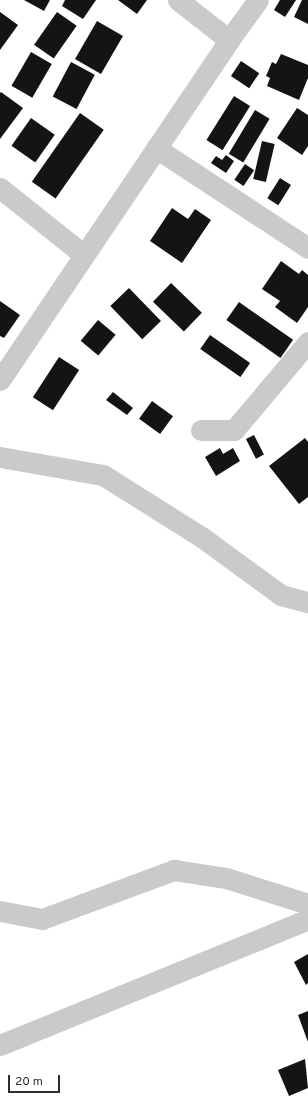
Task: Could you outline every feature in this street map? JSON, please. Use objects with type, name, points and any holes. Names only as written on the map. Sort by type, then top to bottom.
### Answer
[{"type":"street","points":[[178,0],[229,40]]},
{"type":"street","points":[[0,380],[229,40],[258,0]]},
{"type":"street","points":[[156,148],[308,248]]},
{"type":"street","points":[[0,188],[84,255]]},
{"type":"street","points":[[201,430],[234,430],[308,342]]},
{"type":"street","points":[[0,456],[102,475],[203,538],[281,595],[308,602]]},
{"type":"street","points":[[0,911],[42,919],[174,870],[226,878],[308,904]]},
{"type":"street","points":[[0,1045],[308,919]]},
{"type":"building","points":[[24,0],[50,0],[44,11]]},
{"type":"building","points":[[65,0],[96,0],[83,19],[62,6]]},
{"type":"building","points":[[118,0],[147,0],[137,14]]},
{"type":"building","points":[[280,0],[296,0],[285,17],[274,10]]},
{"type":"building","points":[[302,0],[308,0],[308,24],[294,17]]},
{"type":"building","points":[[0,12],[18,25],[0,50]]},
{"type":"building","points":[[57,12],[77,26],[54,59],[34,45]]},
{"type":"building","points":[[97,21],[123,36],[101,74],[75,59]]},
{"type":"building","points":[[31,52],[52,64],[32,98],[12,86]]},
{"type":"building","points":[[281,54],[308,65],[308,78],[299,100],[267,86],[270,78],[266,76],[272,62],[276,64]]},
{"type":"building","points":[[241,61],[259,73],[249,88],[231,76]]},
{"type":"building","points":[[71,62],[95,75],[77,109],[53,96]]},
{"type":"building","points":[[1,92],[23,108],[0,139],[0,93]]},
{"type":"building","points":[[234,96],[250,106],[223,150],[206,140]]},
{"type":"building","points":[[297,108],[308,115],[308,146],[302,155],[277,138]]},
{"type":"building","points":[[255,110],[270,119],[243,162],[229,154]]},
{"type":"building","points":[[80,113],[104,130],[56,198],[32,182]]},
{"type":"building","points":[[31,118],[55,135],[35,162],[11,146]]},
{"type":"building","points":[[262,141],[275,144],[266,182],[253,179]]},
{"type":"building","points":[[226,155],[234,161],[226,173],[211,163],[216,156],[222,160]]},
{"type":"building","points":[[245,164],[254,170],[243,186],[234,180]]},
{"type":"building","points":[[280,178],[291,185],[278,205],[267,198]]},
{"type":"building","points":[[172,208],[188,219],[195,209],[211,220],[182,263],[150,241]]},
{"type":"building","points":[[281,261],[299,274],[302,270],[308,275],[308,307],[297,323],[275,307],[280,301],[262,289]]},
{"type":"building","points":[[171,283],[202,313],[184,332],[153,302]]},
{"type":"building","points":[[129,288],[161,321],[142,339],[110,306]]},
{"type":"building","points":[[0,301],[20,315],[4,338],[0,336]]},
{"type":"building","points":[[239,302],[293,340],[280,358],[226,320]]},
{"type":"building","points":[[98,320],[116,335],[98,355],[81,341]]},
{"type":"building","points":[[210,335],[250,363],[240,377],[200,349]]},
{"type":"building","points":[[59,357],[79,370],[53,410],[33,397]]},
{"type":"building","points":[[113,392],[133,408],[127,415],[106,400]]},
{"type":"building","points":[[152,401],[173,416],[160,434],[139,419]]},
{"type":"building","points":[[254,435],[264,455],[256,459],[246,439]]},
{"type":"building","points":[[305,438],[308,442],[308,497],[299,504],[269,466]]},
{"type":"building","points":[[220,448],[223,454],[233,448],[240,461],[216,476],[205,457]]},
{"type":"building","points":[[308,954],[308,983],[306,985],[294,962]]},
{"type":"building","points":[[308,1011],[308,1042],[298,1015]]},
{"type":"building","points":[[305,1059],[308,1088],[289,1096],[278,1070]]}]
